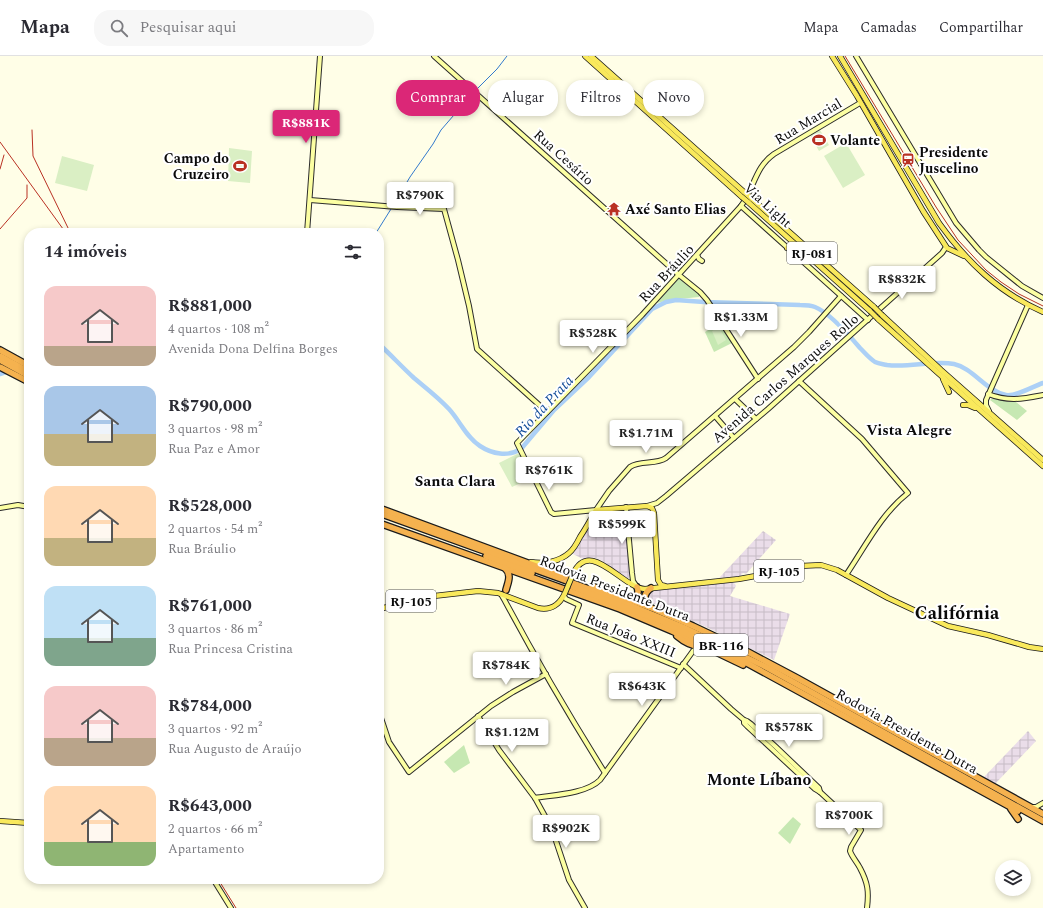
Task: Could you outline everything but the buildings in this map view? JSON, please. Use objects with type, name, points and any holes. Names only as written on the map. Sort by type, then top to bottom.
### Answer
[{"type":"highway","points":[[0,350],[18,360],[24,367]]},
{"type":"highway","points":[[0,356],[9,363]]},
{"type":"highway","points":[[0,360],[24,370]]},
{"type":"highway","points":[[0,367],[24,380]]},
{"type":"highway","name":"BR-116","points":[[384,510],[622,596],[693,626],[797,678],[1043,814]]},
{"type":"highway","name":"Rodovia Presidente Dutra","points":[[384,516],[603,594],[685,628],[766,667],[1043,821]]},
{"type":"highway","name":"Rodovia Presidente Dutra","points":[[384,519],[641,613],[688,634],[734,656],[1043,825]]},
{"type":"highway","name":"BR-116","points":[[384,525],[620,610],[672,631],[784,683]]},
{"type":"highway","points":[[505,568],[509,575],[506,590]]},
{"type":"highway","points":[[622,596],[630,598],[635,597],[638,593],[637,587]]},
{"type":"highway","points":[[651,588],[645,595],[645,600],[648,605],[654,609]]},
{"type":"highway","points":[[672,631],[693,648],[700,647],[709,649]]},
{"type":"highway","points":[[1010,807],[1018,819]]},
{"type":"main road","name":"Via Light","points":[[584,56],[872,309],[982,412],[1043,466]]},
{"type":"main road","name":"Via Light","points":[[591,56],[743,195]]},
{"type":"main road","points":[[832,56],[927,216],[948,248],[966,257]]},
{"type":"main road","points":[[840,56],[939,223],[954,243],[966,257],[1004,291],[1043,312]]},
{"type":"main road","name":"Via Light","points":[[749,200],[812,259],[872,309]]},
{"type":"main road","points":[[948,248],[948,241],[954,243]]},
{"type":"main road","points":[[948,248],[955,248],[954,243]]},
{"type":"main road","points":[[787,248],[795,249],[812,259]]},
{"type":"main road","name":"Via Light","points":[[939,372],[974,399],[1043,460]]},
{"type":"main road","points":[[939,372],[949,392]]},
{"type":"main road","points":[[963,405],[972,406],[982,412]]},
{"type":"main road","points":[[523,561],[543,563],[557,560],[568,554],[573,549],[596,510],[647,506],[652,508],[654,513],[658,580],[655,586],[651,588]]},
{"type":"main road","name":"RJ-105","points":[[478,591],[501,594],[506,598],[539,609],[544,609],[556,606],[564,594],[576,568],[579,564],[588,561],[594,561],[601,564],[642,589],[744,578],[814,564],[830,567],[888,598],[953,628],[988,635],[1029,647],[1043,649]]},
{"type":"main road","points":[[658,580],[660,584],[666,587]]},
{"type":"main road","name":"RJ-105","points":[[384,608],[443,594],[488,589],[501,592],[506,590]]},
{"type":"main road","points":[[506,590],[506,598]]},
{"type":"main road","points":[[0,821],[24,823]]},
{"type":"street","points":[[307,228],[320,56]]},
{"type":"street","name":"Rua Cesário","points":[[434,56],[679,275],[700,292],[707,300],[758,379]]},
{"type":"street","points":[[856,56],[952,218],[979,250],[1010,277],[1043,298]]},
{"type":"street","name":"Rua Marcial","points":[[768,159],[860,103]]},
{"type":"street","name":"Rua Bráulio","points":[[596,510],[553,514],[550,511],[518,445],[547,412],[698,255],[741,206],[746,200],[758,172],[768,159]]},
{"type":"street","points":[[310,200],[393,207],[444,209],[458,260],[478,349],[547,412]]},
{"type":"street","points":[[741,206],[868,320]]},
{"type":"street","name":"Avenida Carlos Marques Rollo","points":[[647,506],[660,501],[734,438],[948,248]]},
{"type":"street","points":[[698,255],[699,259],[702,261]]},
{"type":"street","points":[[596,510],[609,491],[631,466],[663,460],[799,343],[841,296]]},
{"type":"street","points":[[990,413],[986,405],[986,400],[1028,305]]},
{"type":"street","points":[[799,381],[862,438],[908,492],[896,503],[879,525],[846,575]]},
{"type":"street","points":[[989,393],[1001,399],[1012,400],[1043,395]]},
{"type":"street","points":[[735,399],[756,419]]},
{"type":"street","points":[[974,399],[980,401],[986,400]]},
{"type":"street","points":[[715,416],[734,438]]},
{"type":"street","name":"Avenida Carlos Marques Rollo","points":[[654,513],[660,501]]},
{"type":"street","points":[[0,508],[18,505],[24,506]]},
{"type":"street","points":[[626,507],[632,576],[637,587]]},
{"type":"street","name":"Rua João XXIII","points":[[564,594],[567,600],[579,605],[572,623],[682,666]]},
{"type":"street","points":[[506,598],[546,674],[605,773]]},
{"type":"street","points":[[534,798],[567,793],[589,788],[596,784],[682,666],[693,648]]},
{"type":"street","points":[[682,666],[744,720],[744,723],[751,730],[861,830],[850,851],[867,885],[867,908]]},
{"type":"street","points":[[384,727],[389,742],[409,772],[478,716],[513,692],[546,674]]},
{"type":"street","points":[[478,716],[499,750],[534,798],[550,825],[569,880],[585,908]]},
{"type":"street","points":[[1029,806],[1034,807],[1041,804]]},
{"type":"street","points":[[1041,804],[1040,810],[1043,814]]},
{"type":"street","points":[[216,884],[231,908]]},
{"type":"shaded area","points":[[624,515],[630,575],[629,578],[626,578],[601,560],[595,558],[583,559],[573,554],[592,522],[606,521],[610,525],[614,525],[614,516]]},
{"type":"shaded area","points":[[763,531],[776,540],[746,574],[743,573],[740,576],[719,578]]},
{"type":"shaded area","points":[[732,582],[736,586],[730,596],[790,614],[774,660],[654,604],[649,601],[647,597],[650,591],[655,589]]},
{"type":"shaded area","points":[[1028,731],[1036,741],[995,784],[984,777]]},
{"type":"green space","name":"Volante","points":[[820,130],[829,145],[819,151],[810,135]]},
{"type":"green space","points":[[846,143],[865,175],[843,188],[824,156]]},
{"type":"green space","name":"Campo do Cruzeiro","points":[[229,148],[252,151],[250,183],[228,181]]},
{"type":"green space","points":[[62,156],[94,165],[87,191],[55,183]]},
{"type":"green space","points":[[679,277],[699,293],[699,297],[669,300],[653,304]]},
{"type":"green space","points":[[721,322],[734,342],[714,352],[705,332]]},
{"type":"green space","points":[[719,327],[726,340],[718,345],[712,331]]},
{"type":"green space","points":[[993,398],[1016,402],[1027,411],[1017,420],[990,400]]},
{"type":"green space","points":[[519,453],[531,478],[512,487],[499,463]]},
{"type":"green space","points":[[464,745],[470,763],[454,773],[444,762]]},
{"type":"green space","points":[[793,817],[801,824],[790,844],[778,833]]},
{"type":"waterway","points":[[480,86],[497,69],[507,56]]},
{"type":"waterway","points":[[394,204],[441,130],[453,116]]},
{"type":"waterway","points":[[379,228],[391,209]]},
{"type":"waterway","name":"Rio da Prata","points":[[384,349],[445,405],[475,442],[485,449],[500,454],[511,453],[521,449],[554,410],[589,377],[652,309],[666,302],[676,300],[811,306],[821,310],[833,319],[867,355],[878,363],[895,366],[938,363],[954,364],[961,366],[992,389],[1006,395],[1019,393],[1043,383]]},
{"type":"waterway","name":"Rio da Prata","points":[[0,374],[9,371]]},
{"type":"railway","points":[[845,56],[936,207],[958,240],[986,270],[1001,282],[1019,294],[1043,306]]},
{"type":"railway","points":[[32,130],[33,156],[68,228]]},
{"type":"railway","points":[[0,142],[62,228]]},
{"type":"railway","points":[[0,169],[4,155]]},
{"type":"railway","points":[[0,229],[27,198],[27,185]]},
{"type":"railway","points":[[221,884],[236,908]]},
{"type":"place","name":"Volante","points":[[819,140]]},
{"type":"place","name":"Presidente Juscelino","points":[[908,160]]},
{"type":"place","name":"Campo do Cruzeiro","points":[[240,166]]},
{"type":"place","name":"Axé Santo Elias","points":[[614,209]]},
{"type":"district","name":"Vista Alegre","points":[[909,430]]},
{"type":"district","name":"Santa Clara","points":[[455,481]]},
{"type":"district","name":"Califórnia","points":[[957,613]]},
{"type":"district","name":"Monte Líbano","points":[[759,779]]}]
